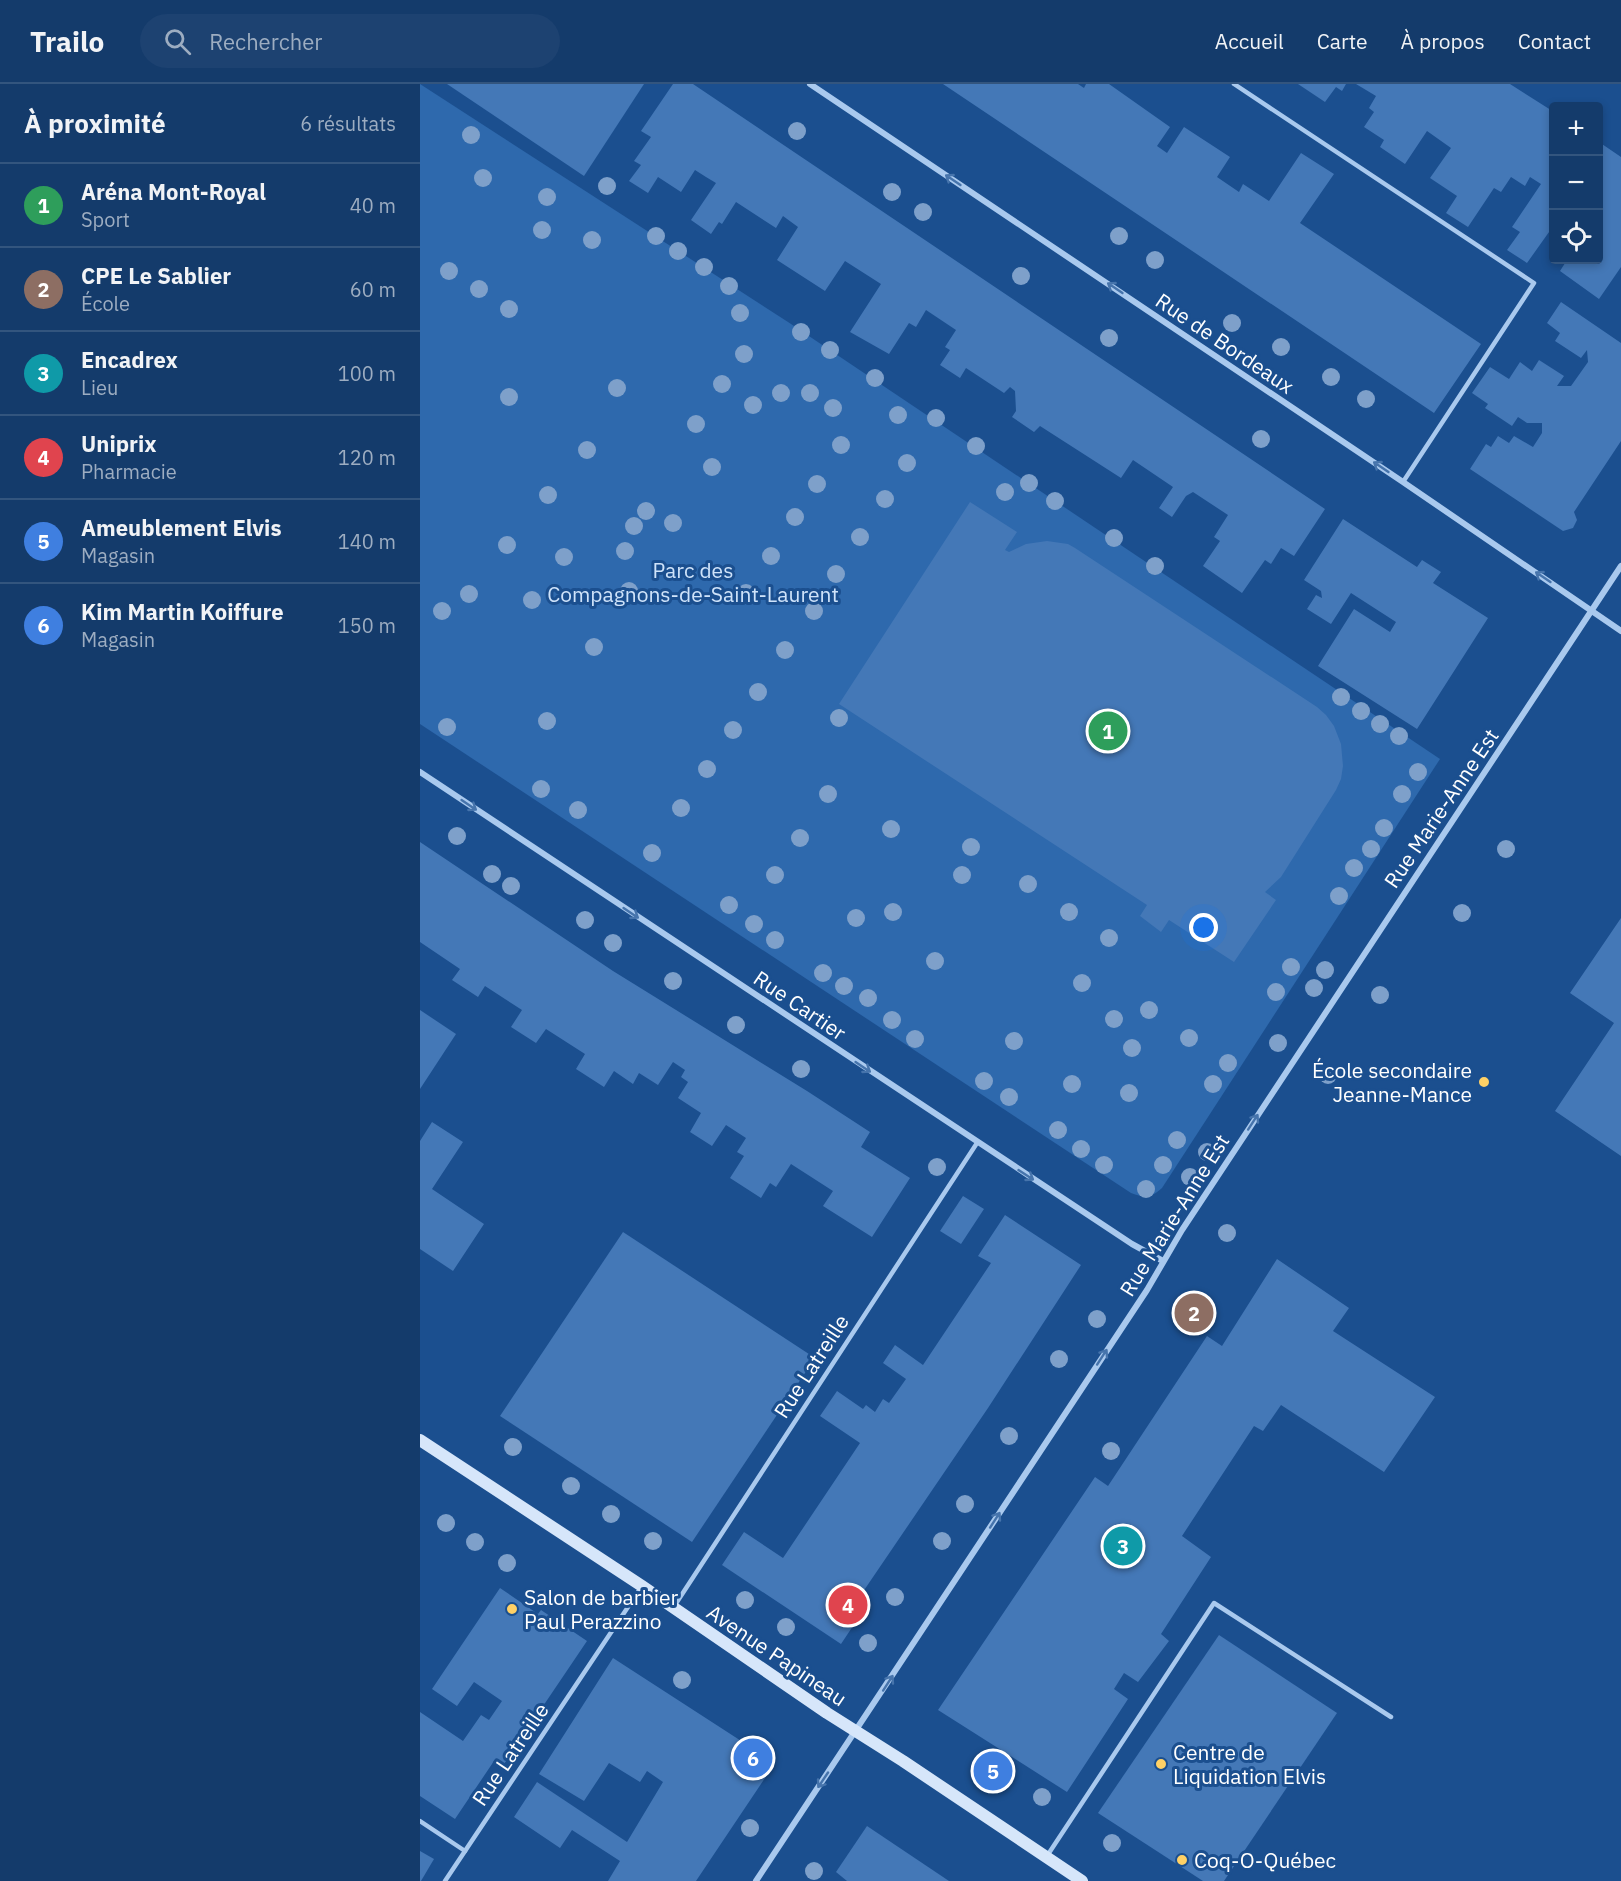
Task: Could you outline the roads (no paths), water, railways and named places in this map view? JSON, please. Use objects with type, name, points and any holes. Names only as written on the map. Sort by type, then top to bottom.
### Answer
[{"type":"main road","name":"Avenue Papineau","points":[[420,1440],[642,1586],[855,1732],[903,1761],[1078,1880]]},
{"type":"street","name":"Rue de Bordeaux","points":[[810,84],[1621,631]]},
{"type":"street","name":"Rue Marie-Anne Est","points":[[756,1881],[1134,1310],[1214,1181],[1621,566]]},
{"type":"street","name":"Rue Cartier","points":[[420,772],[977,1143],[1132,1244],[1163,1261]]},
{"type":"lane","points":[[1234,84],[1534,283],[1403,482]]},
{"type":"lane","name":"Rue Latreille","points":[[673,1608],[977,1143]]},
{"type":"lane","name":"Rue Latreille","points":[[445,1881],[642,1586]]},
{"type":"lane","points":[[1047,1857],[1215,1604],[1391,1717]]},
{"type":"lane","points":[[420,1821],[465,1851]]},
{"type":"place","name":"Aréna Mont-Royal","points":[[1108,731]]},
{"type":"place","name":"École secondaire Jeanne-Mance","points":[[1484,1082]]},
{"type":"place","name":"CPE Le Sablier","points":[[1194,1313]]},
{"type":"place","name":"Encadrex","points":[[1123,1546]]},
{"type":"place","name":"Uniprix","points":[[848,1605]]},
{"type":"place","name":"Salon de barbier Paul Perazzino","points":[[512,1609]]},
{"type":"place","name":"Kim Martin Koiffure","points":[[753,1758]]},
{"type":"place","name":"Centre de Liquidation Elvis","points":[[1161,1764]]},
{"type":"place","name":"Ameublement Elvis","points":[[993,1771]]},
{"type":"place","name":"Coq-O-Québec","points":[[1182,1860]]},
{"type":"park label","name":"Parc des Compagnons-de-Saint-Laurent","points":[[693,582]]}]
